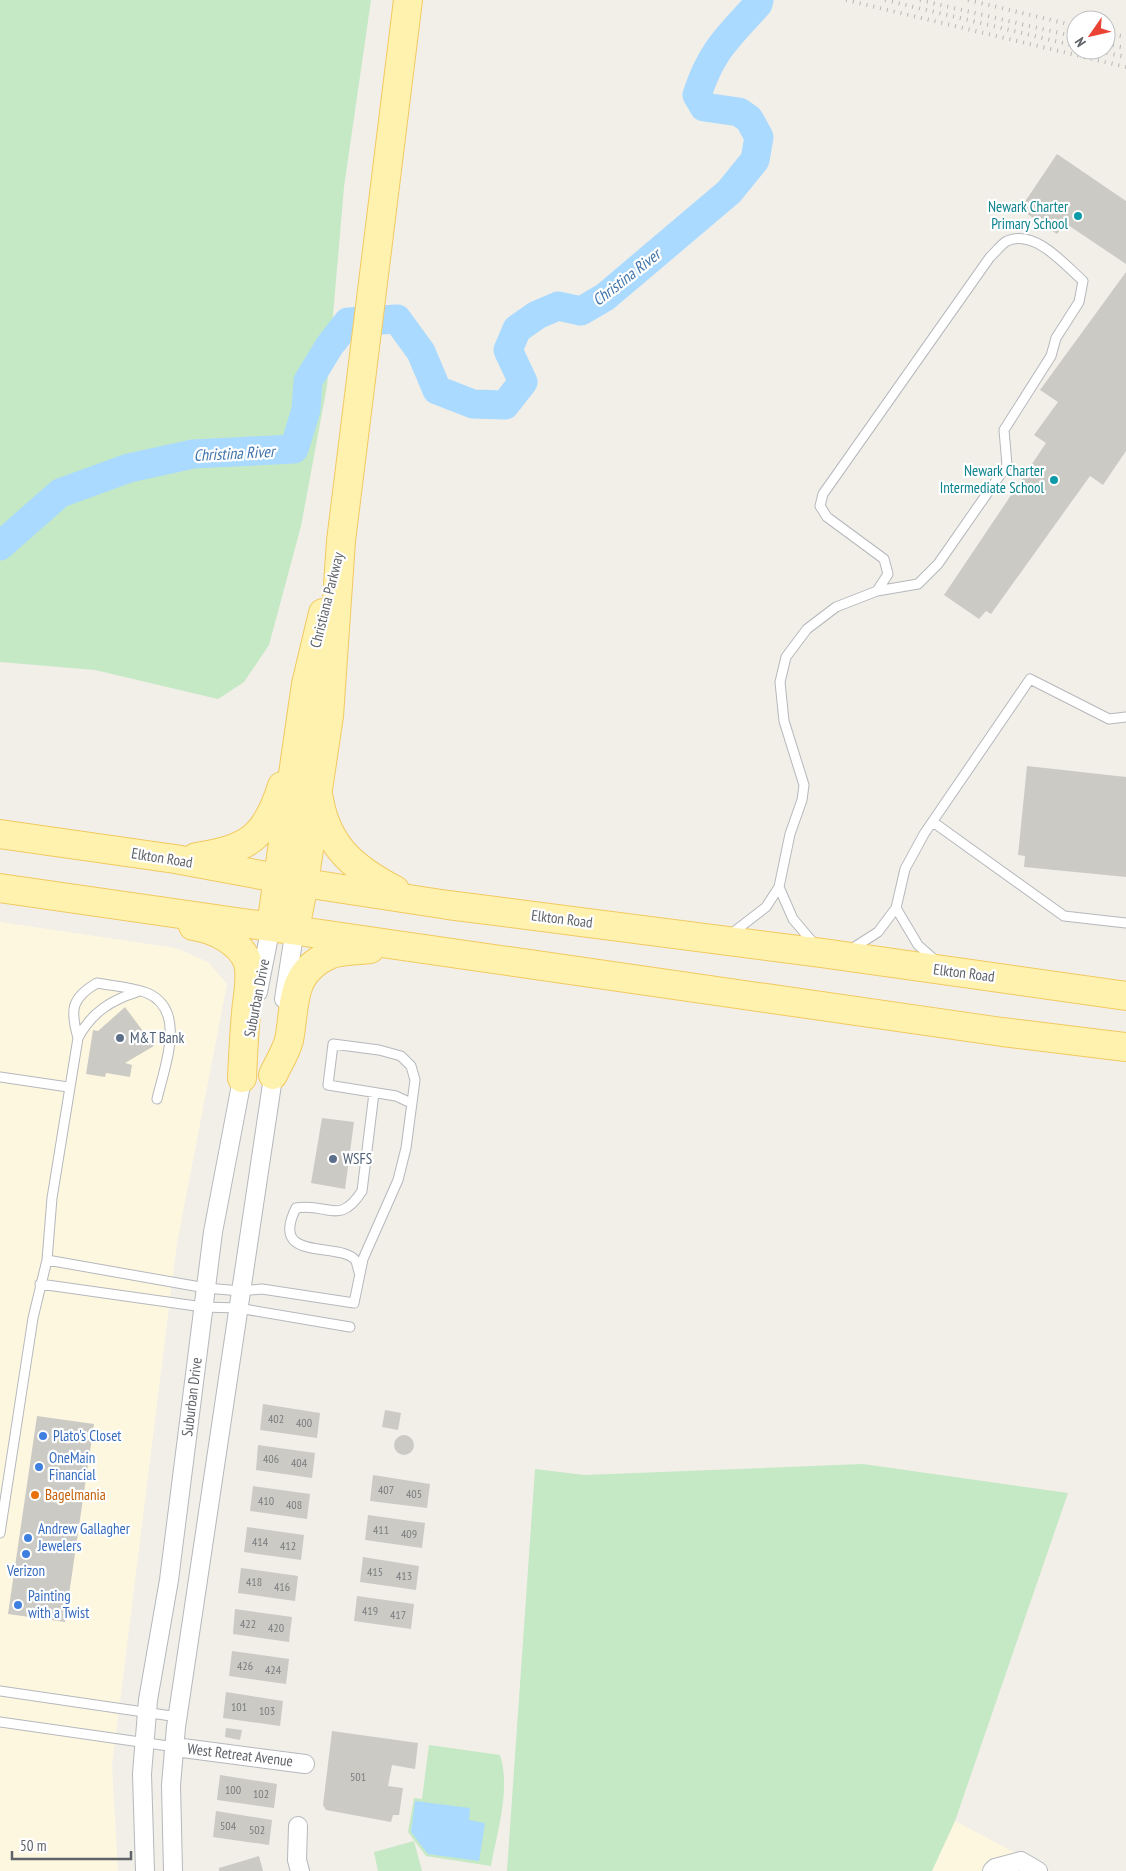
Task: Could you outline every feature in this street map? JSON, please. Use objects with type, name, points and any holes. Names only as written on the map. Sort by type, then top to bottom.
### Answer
[{"type":"main road","points":[[342,541],[408,0]]},
{"type":"main road","name":"Christiana Parkway","points":[[292,881],[299,735],[306,684],[342,541]]},
{"type":"main road","name":"Christiana Parkway","points":[[283,927],[292,881],[318,790],[329,716],[342,541]]},
{"type":"main road","points":[[175,860],[234,849],[258,834],[273,811],[299,735]]},
{"type":"main road","points":[[318,790],[326,825],[346,856],[366,874],[413,899]]},
{"type":"main road","name":"Elkton Road","points":[[0,834],[175,860],[292,881],[413,899],[1126,996]]},
{"type":"main road","points":[[0,888],[283,927],[1002,1032],[1126,1047]]},
{"type":"main road","points":[[57,896],[85,912],[205,928],[235,944],[248,963],[249,981],[242,1078]]},
{"type":"main road","points":[[273,1075],[288,1042],[295,992],[310,967],[330,954],[399,944]]},
{"type":"street","name":"Suburban Drive","points":[[174,1871],[171,1785],[178,1717],[273,1075],[283,927]]},
{"type":"street","name":"Suburban Drive","points":[[145,1871],[142,1774],[147,1713],[169,1580],[202,1307],[213,1232],[242,1078],[283,927]]},
{"type":"street","name":"West Retreat Avenue","points":[[175,1747],[305,1764]]},
{"type":"street","points":[[298,1826],[297,1860],[300,1871]]},
{"type":"street","points":[[992,1871],[995,1868],[1021,1861],[1038,1871]]},
{"type":"lane","points":[[723,940],[757,916],[766,907],[779,887],[790,834],[802,800],[804,784],[784,721],[780,682],[786,657],[807,630],[836,607],[877,591],[918,584],[938,564],[1007,465],[1004,430],[1051,356],[1056,338],[1080,302],[1083,281],[1043,246],[1023,238],[1006,242],[990,257],[824,494],[820,506],[828,518],[884,560],[888,574],[877,591]]},
{"type":"lane","points":[[779,887],[793,919],[831,955],[878,932],[896,908],[905,869],[933,822],[1030,679],[1109,719],[1126,717]]},
{"type":"lane","points":[[933,822],[1064,916],[1126,923]]},
{"type":"lane","points":[[896,908],[918,945],[947,972]]},
{"type":"lane","points":[[78,1038],[71,1016],[75,1003],[85,990],[97,984],[146,993],[156,999],[164,1009],[171,1030],[156,1099]]},
{"type":"lane","points":[[0,1533],[40,1284],[47,1260],[52,1198],[68,1087],[78,1038],[86,1022],[104,1007],[119,997],[137,992]]},
{"type":"lane","points":[[40,1284],[202,1307],[240,1300],[262,1289],[354,1303],[359,1272],[398,1180],[406,1148],[415,1080],[410,1066],[401,1056],[379,1050],[333,1044],[328,1085],[396,1096],[411,1103]]},
{"type":"lane","points":[[0,1076],[68,1087]]},
{"type":"lane","points":[[359,1272],[356,1261],[348,1255],[305,1247],[295,1242],[290,1232],[296,1208],[304,1207],[331,1212],[344,1211],[354,1204],[362,1191],[374,1093]]},
{"type":"lane","points":[[47,1260],[206,1288],[240,1300],[350,1327]]},
{"type":"lane","points":[[0,1692],[178,1717]]},
{"type":"lane","points":[[0,1722],[175,1747]]},
{"type":"shaded area","points":[[0,922],[176,948],[208,962],[227,984],[177,1243],[112,1766],[118,1871],[0,1871]]},
{"type":"shaded area","points":[[955,1821],[1050,1871],[932,1871]]},
{"type":"green space","points":[[0,0],[371,0],[344,187],[327,386],[301,526],[269,645],[244,682],[218,699],[95,670],[0,662]]},
{"type":"green space","points":[[863,1464],[1068,1493],[955,1821],[932,1871],[507,1871],[535,1469],[584,1475]]},
{"type":"green space","points":[[429,1745],[500,1755],[503,1768],[504,1796],[491,1866],[426,1856],[408,1832],[414,1798],[422,1799]]},
{"type":"green space","points":[[414,1841],[422,1871],[378,1871],[374,1852]]},
{"type":"water","points":[[415,1801],[470,1808],[469,1820],[485,1823],[479,1861],[428,1854],[411,1832]]},
{"type":"building","name":"Newark Charter Primary School","points":[[1057,154],[1126,201],[1126,264],[1065,223],[1057,234],[1020,209]]},
{"type":"building","name":"Newark Charter Intermediate School","points":[[1126,272],[1126,451],[1103,485],[1090,476],[991,614],[986,611],[979,619],[944,595],[1046,443],[1034,435],[1058,402],[1040,390]]},
{"type":"building","points":[[1027,766],[1126,777],[1126,877],[1024,867],[1025,856],[1018,855]]},
{"type":"building","name":"M&T Bank","points":[[125,1007],[154,1046],[125,1063],[132,1065],[130,1077],[106,1073],[105,1077],[86,1074],[93,1030],[98,1031]]},
{"type":"building","points":[[322,1118],[354,1122],[345,1189],[311,1183]]},
{"type":"building","points":[[263,1404],[320,1413],[317,1438],[260,1430]]},
{"type":"building","points":[[385,1410],[401,1413],[398,1430],[382,1427]]},
{"type":"building","points":[[37,1416],[94,1424],[65,1622],[8,1614]]},
{"type":"building","points":[[404,1435],[411,1438],[414,1445],[411,1452],[404,1455],[397,1452],[394,1445],[397,1438]]},
{"type":"building","points":[[258,1445],[315,1453],[312,1478],[256,1470]]},
{"type":"building","points":[[373,1475],[430,1484],[427,1508],[370,1501]]},
{"type":"building","points":[[253,1486],[310,1494],[307,1519],[250,1511]]},
{"type":"building","points":[[368,1515],[425,1523],[422,1548],[365,1540]]},
{"type":"building","points":[[247,1527],[304,1535],[301,1560],[244,1552]]},
{"type":"building","points":[[363,1557],[419,1566],[416,1590],[360,1582]]},
{"type":"building","points":[[241,1568],[298,1576],[295,1601],[238,1593]]},
{"type":"building","points":[[357,1596],[414,1604],[411,1629],[354,1621]]},
{"type":"building","points":[[235,1609],[292,1617],[289,1642],[233,1634]]},
{"type":"building","points":[[232,1651],[289,1659],[286,1684],[229,1676]]},
{"type":"building","points":[[226,1692],[283,1701],[280,1726],[223,1718]]},
{"type":"building","points":[[226,1728],[242,1730],[240,1740],[225,1737]]},
{"type":"building","points":[[332,1731],[418,1743],[415,1769],[392,1765],[388,1786],[403,1788],[399,1815],[393,1815],[391,1822],[326,1810],[323,1805]]},
{"type":"building","points":[[220,1775],[277,1784],[274,1808],[217,1800]]},
{"type":"building","points":[[216,1811],[272,1820],[269,1845],[213,1837]]},
{"type":"building","points":[[259,1856],[263,1871],[219,1871],[219,1868]]},
{"type":"waterway","name":"Christina River","points":[[0,546],[60,493],[129,468],[193,454],[294,449],[306,410],[308,381],[330,345],[348,322],[397,319],[421,352],[437,390],[473,404],[505,405],[523,382],[508,350],[517,329],[537,315],[558,306],[581,311],[605,297],[729,192],[755,160],[759,137],[749,119],[739,112],[704,107],[697,95],[708,67],[721,45],[758,4],[759,0]]},
{"type":"railway","points":[[846,0],[1126,67]]},
{"type":"railway","points":[[885,0],[1066,44]]},
{"type":"railway","points":[[920,0],[1066,35]]},
{"type":"railway","points":[[968,0],[1066,24]]},
{"type":"railway","points":[[1116,35],[1126,37]]},
{"type":"railway","points":[[1116,46],[1126,48]]},
{"type":"railway","points":[[1116,55],[1126,57]]},
{"type":"place","name":"Newark Charter Primary School","points":[[1078,216]]},
{"type":"place","name":"Newark Charter Intermediate School","points":[[1054,480]]},
{"type":"place","name":"M&T Bank","points":[[120,1038]]},
{"type":"place","name":"WSFS","points":[[333,1159]]},
{"type":"place","name":"Plato's Closet","points":[[43,1436]]},
{"type":"place","name":"OneMain Financial","points":[[39,1467]]},
{"type":"place","name":"Bagelmania","points":[[35,1495]]},
{"type":"place","name":"Andrew Gallagher Jewelers","points":[[28,1538]]},
{"type":"place","name":"Verizon","points":[[26,1554]]},
{"type":"place","name":"Painting with a Twist","points":[[18,1605]]}]
